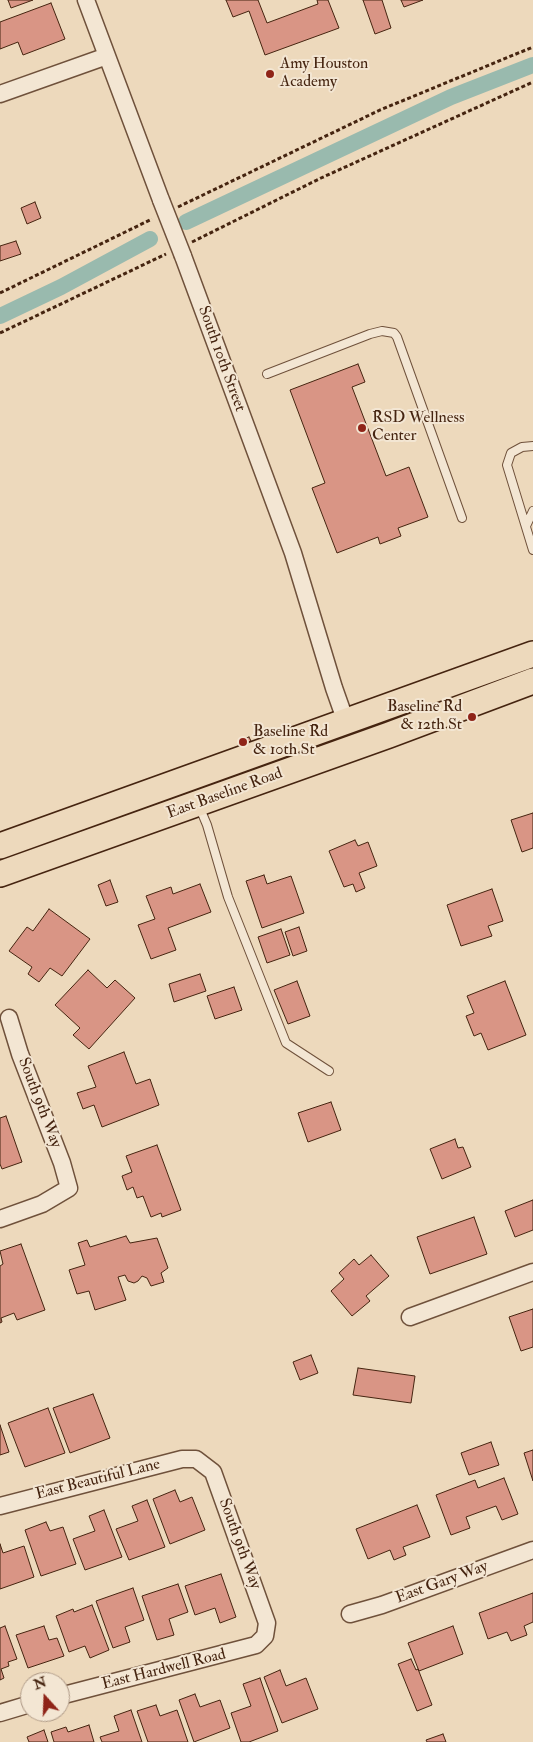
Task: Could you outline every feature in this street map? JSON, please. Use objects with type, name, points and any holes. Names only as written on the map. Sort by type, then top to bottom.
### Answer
[{"type":"main road","name":"East Baseline Road","points":[[11,842],[533,654]]},
{"type":"main road","name":"East Baseline Road","points":[[0,874],[198,804],[533,681]]},
{"type":"main road","points":[[346,722],[355,747]]},
{"type":"main road","points":[[11,842],[31,863]]},
{"type":"street","name":"South 10th Street","points":[[86,0],[293,554],[346,722]]},
{"type":"street","points":[[0,94],[107,56]]},
{"type":"street","name":"South 9th Way","points":[[0,1219],[42,1204],[69,1188],[62,1163],[20,1054],[9,1018]]},
{"type":"street","points":[[410,1317],[533,1272]]},
{"type":"street","name":"East Beautiful Lane","points":[[0,1506],[182,1459],[196,1459]]},
{"type":"street","name":"South 9th Way","points":[[196,1459],[213,1472],[267,1623],[265,1636]]},
{"type":"street","name":"East Gary Way","points":[[350,1614],[382,1605],[533,1550]]},
{"type":"street","name":"East Hardwell Road","points":[[70,1693],[256,1646],[265,1636]]},
{"type":"street","points":[[0,1713],[20,1707]]},
{"type":"lane","points":[[267,374],[370,334],[382,331],[394,333],[462,518]]},
{"type":"lane","points":[[533,446],[522,447],[511,453],[507,465],[533,550]]},
{"type":"lane","points":[[526,526],[533,511]]},
{"type":"lane","points":[[198,804],[207,825],[228,897],[286,1043],[328,1072]]},
{"type":"path","points":[[177,208],[380,110],[533,47]]},
{"type":"path","points":[[193,241],[321,178],[533,82]]},
{"type":"path","points":[[0,293],[150,220]]},
{"type":"path","points":[[0,333],[160,257]]},
{"type":"building","points":[[8,0],[33,0],[11,8]]},
{"type":"building","points":[[226,0],[258,0],[267,23],[318,4],[317,0],[328,0],[339,28],[265,55],[249,11],[233,17]]},
{"type":"building","points":[[363,0],[382,0],[391,28],[375,34]]},
{"type":"building","points":[[401,0],[423,0],[404,7]]},
{"type":"building","points":[[51,3],[65,39],[23,55],[18,42],[0,49],[0,22]]},
{"type":"building","points":[[35,202],[41,218],[27,224],[21,208]]},
{"type":"building","points":[[16,241],[21,254],[0,261],[0,246]]},
{"type":"building","points":[[358,364],[365,382],[352,387],[386,476],[409,467],[428,517],[398,528],[401,536],[380,544],[378,537],[337,553],[312,488],[325,483],[290,390]]},
{"type":"building","points":[[249,737],[251,741],[240,745],[239,741]]},
{"type":"building","points":[[533,813],[533,848],[522,852],[511,820]]},
{"type":"building","points":[[355,840],[358,846],[368,842],[377,866],[359,873],[365,888],[356,892],[353,884],[344,887],[329,851]]},
{"type":"building","points":[[264,875],[267,884],[291,876],[304,913],[262,928],[246,881]]},
{"type":"building","points":[[110,880],[118,902],[106,906],[98,885]]},
{"type":"building","points":[[200,884],[211,912],[168,928],[176,950],[151,959],[138,925],[155,919],[146,896],[171,887],[173,894]]},
{"type":"building","points":[[492,889],[503,921],[488,926],[492,936],[461,946],[447,905]]},
{"type":"building","points":[[49,909],[90,939],[62,976],[50,968],[39,982],[28,974],[32,967],[9,951],[27,927],[33,931]]},
{"type":"building","points":[[299,927],[307,951],[293,956],[285,932]]},
{"type":"building","points":[[281,929],[290,955],[267,963],[258,937]]},
{"type":"building","points":[[88,970],[107,988],[115,980],[135,998],[89,1049],[73,1035],[80,1028],[55,1005]]},
{"type":"building","points":[[200,974],[206,991],[174,1002],[169,984]]},
{"type":"building","points":[[297,981],[310,1016],[288,1024],[274,990]]},
{"type":"building","points":[[505,981],[526,1035],[488,1050],[481,1033],[474,1036],[466,1016],[474,1013],[467,996]]},
{"type":"building","points":[[234,987],[242,1010],[215,1019],[207,996]]},
{"type":"building","points":[[124,1052],[136,1084],[150,1079],[159,1105],[102,1127],[94,1105],[83,1109],[77,1093],[96,1087],[88,1066]]},
{"type":"building","points":[[331,1102],[341,1130],[308,1142],[298,1113]]},
{"type":"building","points":[[6,1116],[22,1162],[2,1169],[0,1164],[0,1118]]},
{"type":"building","points":[[455,1139],[458,1148],[463,1147],[471,1167],[442,1179],[430,1149]]},
{"type":"building","points":[[157,1145],[181,1210],[162,1217],[161,1213],[151,1217],[143,1196],[137,1198],[133,1187],[127,1190],[122,1176],[132,1172],[126,1156]]},
{"type":"building","points":[[533,1200],[533,1230],[515,1237],[505,1211]]},
{"type":"building","points":[[474,1217],[487,1254],[430,1274],[417,1237]]},
{"type":"building","points":[[126,1236],[130,1243],[157,1238],[168,1268],[161,1273],[164,1282],[151,1286],[147,1278],[142,1276],[134,1283],[128,1281],[125,1275],[118,1277],[126,1300],[95,1310],[89,1291],[77,1294],[69,1270],[85,1265],[78,1243],[87,1240],[90,1247]]},
{"type":"building","points":[[21,1244],[45,1310],[17,1320],[14,1313],[1,1318],[2,1322],[0,1323],[0,1266],[3,1264],[0,1251]]},
{"type":"building","points":[[371,1255],[389,1276],[366,1296],[370,1301],[352,1316],[331,1291],[344,1279],[339,1273],[354,1259],[359,1265]]},
{"type":"building","points":[[533,1309],[533,1347],[521,1351],[509,1317]]},
{"type":"building","points":[[311,1355],[318,1373],[300,1380],[293,1362]]},
{"type":"building","points":[[358,1368],[415,1376],[411,1403],[353,1395]]},
{"type":"building","points":[[93,1394],[110,1438],[70,1453],[53,1408]]},
{"type":"building","points":[[48,1408],[65,1453],[25,1467],[8,1423]]},
{"type":"building","points":[[0,1425],[9,1452],[0,1455]]},
{"type":"building","points":[[491,1442],[499,1465],[469,1475],[461,1453]]},
{"type":"building","points":[[533,1450],[533,1481],[524,1453]]},
{"type":"building","points":[[504,1478],[518,1514],[502,1520],[496,1506],[466,1517],[470,1528],[451,1535],[436,1495],[475,1480],[478,1488]]},
{"type":"building","points":[[175,1490],[180,1502],[192,1497],[205,1530],[170,1544],[153,1499]]},
{"type":"building","points":[[147,1500],[165,1547],[129,1560],[116,1529],[138,1521],[132,1506]]},
{"type":"building","points":[[417,1505],[430,1537],[403,1547],[406,1555],[394,1560],[390,1550],[368,1559],[356,1529]]},
{"type":"building","points":[[104,1510],[122,1557],[85,1570],[73,1539],[95,1531],[89,1516]]},
{"type":"building","points":[[46,1522],[50,1531],[63,1527],[76,1564],[41,1576],[25,1530]]},
{"type":"building","points":[[0,1544],[3,1553],[24,1546],[34,1577],[0,1589]]},
{"type":"building","points":[[221,1574],[236,1617],[220,1623],[215,1608],[195,1615],[185,1586]]},
{"type":"building","points":[[178,1584],[188,1612],[169,1619],[174,1635],[157,1640],[142,1596]]},
{"type":"building","points":[[133,1588],[144,1620],[125,1627],[130,1642],[113,1648],[96,1601]]},
{"type":"building","points":[[533,1593],[533,1622],[524,1626],[527,1635],[511,1641],[507,1632],[488,1639],[479,1613]]},
{"type":"building","points":[[92,1605],[109,1650],[90,1658],[85,1646],[69,1652],[56,1616],[73,1609],[74,1612]]},
{"type":"building","points":[[5,1626],[17,1659],[8,1662],[9,1666],[1,1669],[4,1678],[0,1680],[0,1628]]},
{"type":"building","points":[[44,1626],[49,1640],[57,1638],[64,1656],[28,1668],[16,1635]]},
{"type":"building","points":[[453,1626],[463,1654],[419,1671],[408,1643]]},
{"type":"building","points":[[411,1659],[416,1670],[418,1669],[432,1705],[417,1711],[398,1664]]},
{"type":"building","points":[[280,1670],[286,1686],[306,1678],[318,1709],[282,1723],[264,1677]]},
{"type":"building","points":[[260,1678],[278,1731],[249,1742],[241,1742],[231,1713],[251,1706],[243,1684]]},
{"type":"building","points":[[195,1694],[200,1707],[220,1700],[230,1728],[194,1742],[179,1700]]},
{"type":"building","points":[[156,1705],[160,1716],[177,1710],[188,1742],[148,1742],[137,1711]]},
{"type":"building","points":[[131,1710],[142,1742],[102,1742],[100,1737],[119,1731],[114,1716]]},
{"type":"building","points":[[89,1725],[94,1742],[54,1742],[51,1732],[66,1727],[68,1732]]},
{"type":"building","points":[[44,1730],[48,1742],[29,1742],[27,1737]]},
{"type":"building","points":[[443,1734],[446,1742],[427,1742],[426,1740]]},
{"type":"waterway","points":[[186,222],[451,97],[533,65]]},
{"type":"waterway","points":[[0,316],[61,287],[150,239]]},
{"type":"place","name":"Amy Houston Academy","points":[[270,74]]},
{"type":"place","name":"RSD Wellness Center","points":[[362,428]]},
{"type":"place","name":"Baseline Rd & 12th St","points":[[472,717]]},
{"type":"place","name":"Baseline Rd & 10th St","points":[[243,742]]}]
